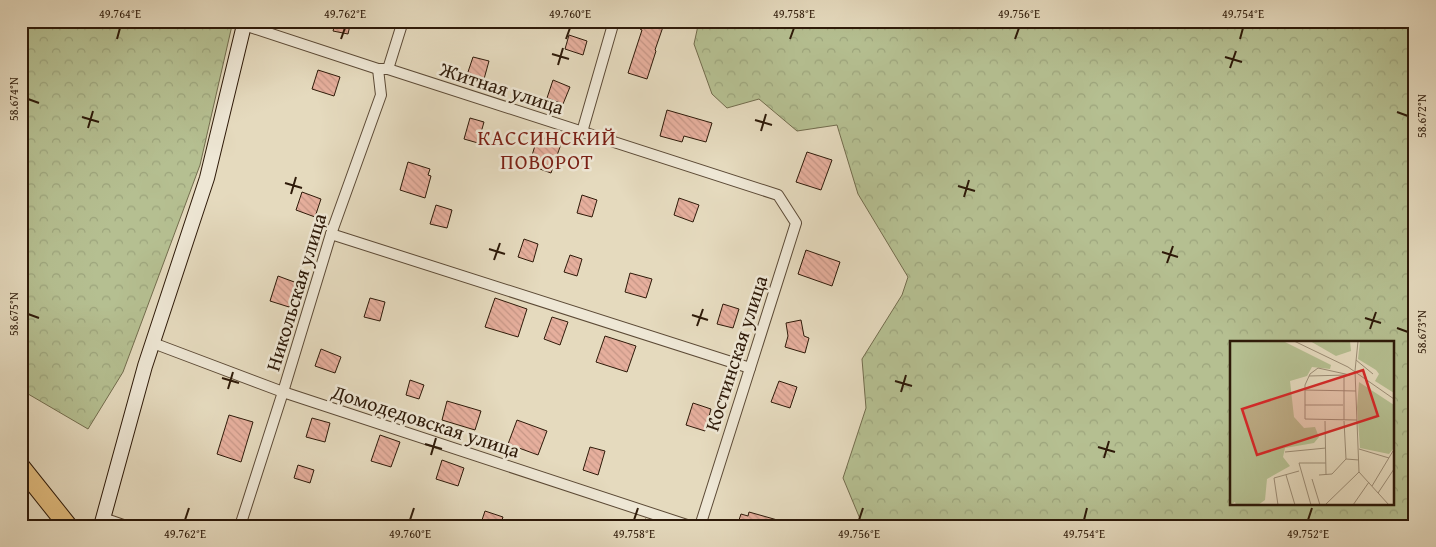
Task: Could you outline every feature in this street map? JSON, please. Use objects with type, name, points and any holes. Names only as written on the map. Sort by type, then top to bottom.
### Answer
[{"type":"highway","points":[[21,467],[68,526]]},
{"type":"street","name":"Никольская улица","points":[[240,526],[331,234],[381,95],[383,69],[402,21]]},
{"type":"street","points":[[582,132],[614,21]]},
{"type":"street","name":"Житная улица","points":[[244,23],[778,195]]},
{"type":"street","points":[[126,526],[102,522],[153,343],[207,178],[244,23]]},
{"type":"street","name":"Костинская улица","points":[[700,526],[796,223],[778,195]]},
{"type":"street","points":[[331,234],[750,368]]},
{"type":"street","name":"Домодедовская улица","points":[[153,343],[283,392],[690,526]]},
{"type":"green space","points":[[21,21],[233,21],[200,165],[123,372],[88,429],[23,391],[21,388]]},
{"type":"green space","points":[[699,21],[1415,21],[1415,526],[863,526],[843,478],[866,408],[862,359],[902,295],[908,277],[858,194],[837,125],[797,131],[759,99],[727,108],[712,94],[694,44]]},
{"type":"building","points":[[336,21],[351,21],[348,34],[333,31]]},
{"type":"building","points":[[643,21],[665,21],[647,79],[628,73],[642,30],[640,29]]},
{"type":"building","points":[[569,35],[587,41],[583,55],[565,49]]},
{"type":"building","points":[[473,57],[489,61],[484,79],[467,75]]},
{"type":"building","points":[[318,70],[340,77],[334,96],[312,89]]},
{"type":"building","points":[[553,80],[570,87],[563,104],[547,98]]},
{"type":"building","points":[[667,110],[712,123],[706,142],[684,136],[682,142],[660,136]]},
{"type":"building","points":[[470,118],[484,122],[478,143],[464,139]]},
{"type":"building","points":[[538,136],[561,144],[551,173],[529,165]]},
{"type":"building","points":[[807,152],[832,160],[821,190],[796,182]]},
{"type":"building","points":[[408,162],[430,169],[428,175],[431,176],[425,198],[400,190]]},
{"type":"building","points":[[302,192],[321,199],[315,217],[296,210]]},
{"type":"building","points":[[582,195],[597,200],[592,217],[577,213]]},
{"type":"building","points":[[679,198],[699,205],[693,222],[674,215]]},
{"type":"building","points":[[436,205],[452,210],[447,228],[430,224]]},
{"type":"building","points":[[524,239],[538,244],[533,262],[518,257]]},
{"type":"building","points":[[806,250],[840,262],[832,286],[798,274]]},
{"type":"building","points":[[570,255],[582,259],[577,276],[564,272]]},
{"type":"building","points":[[630,273],[652,279],[646,298],[625,292]]},
{"type":"building","points":[[278,276],[297,283],[289,307],[270,301]]},
{"type":"building","points":[[370,298],[385,302],[380,321],[364,317]]},
{"type":"building","points":[[495,298],[527,309],[518,337],[485,327]]},
{"type":"building","points":[[723,304],[739,309],[733,328],[717,324]]},
{"type":"building","points":[[552,317],[568,322],[560,345],[544,339]]},
{"type":"building","points":[[801,320],[804,336],[809,338],[805,353],[785,347],[788,336],[786,323]]},
{"type":"building","points":[[605,336],[636,346],[627,372],[596,362]]},
{"type":"building","points":[[321,349],[341,357],[335,373],[315,366]]},
{"type":"building","points":[[410,380],[424,385],[419,399],[406,395]]},
{"type":"building","points":[[779,381],[797,387],[790,408],[771,402]]},
{"type":"building","points":[[447,401],[481,411],[475,430],[442,420]]},
{"type":"building","points":[[693,403],[711,409],[705,431],[686,425]]},
{"type":"building","points":[[229,415],[253,422],[241,462],[217,454]]},
{"type":"building","points":[[312,418],[330,423],[325,442],[306,437]]},
{"type":"building","points":[[517,420],[547,431],[538,455],[508,444]]},
{"type":"building","points":[[380,435],[400,442],[391,467],[371,461]]},
{"type":"building","points":[[590,447],[605,451],[598,475],[583,470]]},
{"type":"building","points":[[442,460],[464,468],[458,486],[436,479]]},
{"type":"building","points":[[298,465],[314,470],[310,483],[294,478]]},
{"type":"building","points":[[485,511],[503,517],[500,526],[480,526]]},
{"type":"building","points":[[749,512],[788,523],[787,526],[737,526],[741,514],[748,516]]},
{"type":"building","points":[[645,519],[667,526],[643,526]]},
{"type":"district","name":"КАССИНСКИЙ ПОВОРОТ","points":[[547,150]]}]
